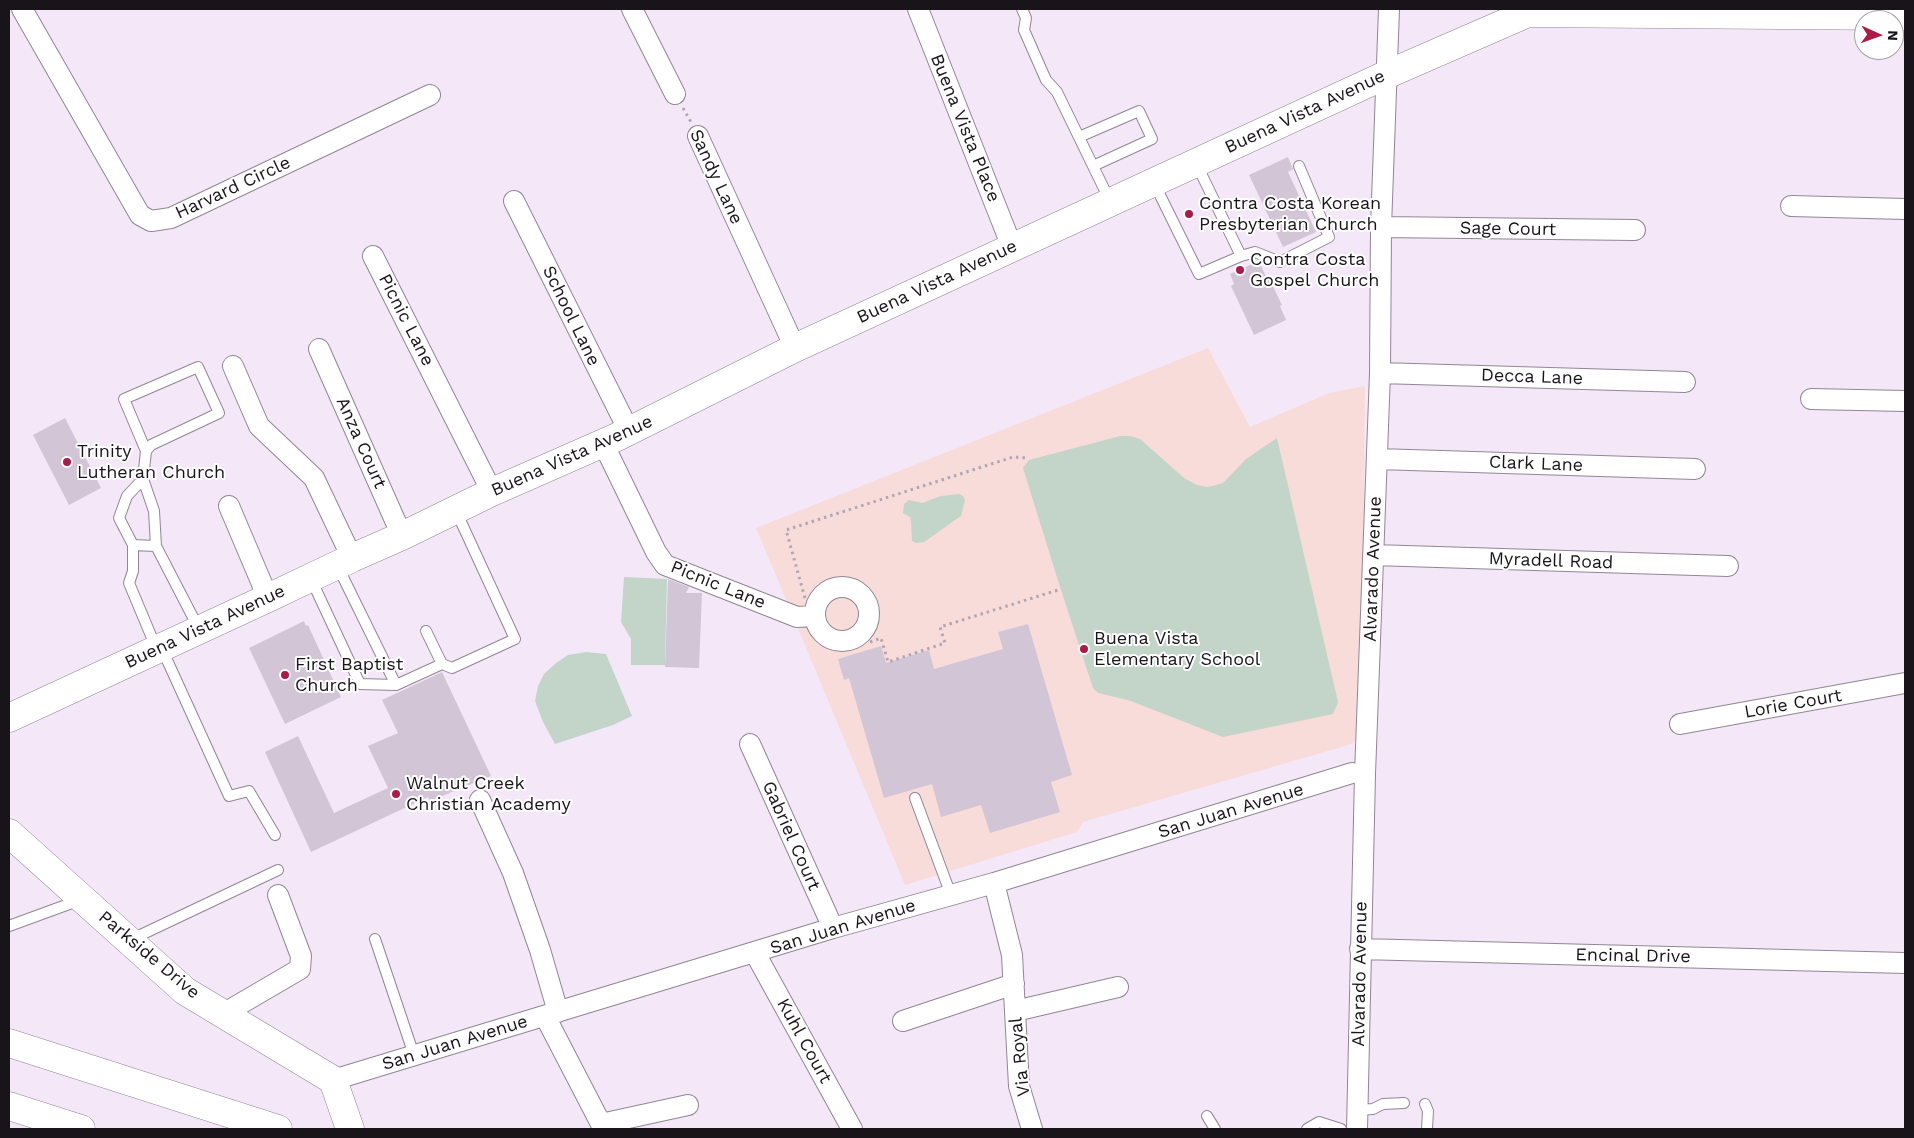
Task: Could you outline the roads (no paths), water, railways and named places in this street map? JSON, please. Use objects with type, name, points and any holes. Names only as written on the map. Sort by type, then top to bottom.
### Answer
[{"type":"main road","name":"Buena Vista Avenue","points":[[9,717],[159,649],[344,561],[402,536],[492,492],[603,443],[794,348],[1388,74],[1528,13],[1905,16]]},
{"type":"main road","name":"Parkside Drive","points":[[9,833],[186,991],[333,1080]]},
{"type":"main road","points":[[12,1043],[278,1129]]},
{"type":"main road","points":[[333,1080],[350,1129]]},
{"type":"main road","points":[[9,1106],[81,1129]]},
{"type":"street","name":"Harvard Circle","points":[[22,9],[140,215],[151,221],[171,218],[430,95]]},
{"type":"street","points":[[632,9],[675,94]]},
{"type":"street","name":"Buena Vista Place","points":[[918,9],[1012,247]]},
{"type":"street","name":"Alvarado Avenue","points":[[1357,1119],[1360,949],[1378,458],[1381,227],[1389,9]]},
{"type":"street","name":"Sandy Lane","points":[[698,136],[794,348]]},
{"type":"street","name":"School Lane","points":[[514,201],[628,431]]},
{"type":"street","points":[[1791,206],[1905,209]]},
{"type":"street","name":"Sage Court","points":[[1381,227],[1635,230]]},
{"type":"street","name":"Picnic Lane","points":[[373,256],[492,492]]},
{"type":"street","name":"Anza Court","points":[[320,349],[402,536]]},
{"type":"street","points":[[233,366],[259,426],[314,478],[344,561]]},
{"type":"street","name":"Decca Lane","points":[[1380,373],[1685,382]]},
{"type":"street","points":[[1811,399],[1905,401]]},
{"type":"street","name":"Picnic Lane","points":[[603,443],[656,552],[665,565],[797,617],[815,616]]},
{"type":"street","name":"Clark Lane","points":[[1378,458],[1695,468]]},
{"type":"street","points":[[229,506],[268,598]]},
{"type":"street","name":"Myradell Road","points":[[1373,555],[1728,566]]},
{"type":"street","name":"Lorie Court","points":[[1680,724],[1905,683]]},
{"type":"street","name":"Gabriel Court","points":[[750,744],[832,928]]},
{"type":"street","name":"San Juan Avenue","points":[[333,1080],[832,928],[994,883],[1352,773]]},
{"type":"street","points":[[480,800],[513,873],[540,950],[552,1014],[601,1124],[688,1105]]},
{"type":"street","name":"Via Royal","points":[[994,883],[1012,955],[1019,1086],[1032,1129]]},
{"type":"street","points":[[224,1014],[300,969],[301,956],[278,895]]},
{"type":"street","name":"Encinal Drive","points":[[1360,949],[1905,963]]},
{"type":"street","name":"Kuhl Court","points":[[755,953],[852,1129]]},
{"type":"street","points":[[903,1021],[1014,984]]},
{"type":"street","points":[[1015,1010],[1118,987]]},
{"type":"lane","points":[[1022,9],[1026,18],[1024,30],[1046,80],[1058,92],[1110,202]]},
{"type":"lane","points":[[1079,137],[1139,111],[1152,140],[1093,166]]},
{"type":"lane","points":[[1196,162],[1241,256]]},
{"type":"lane","points":[[1154,182],[1198,274],[1255,252],[1280,262],[1329,238],[1299,166]]},
{"type":"lane","points":[[146,451],[151,445],[219,412],[198,366],[124,399],[146,451],[143,479],[154,511],[156,546],[199,630]]},
{"type":"lane","points":[[143,479],[127,496],[119,518],[133,545],[133,571],[129,583],[229,796],[249,791],[274,834]]},
{"type":"lane","points":[[426,631],[442,664],[452,668],[515,639],[455,510]]},
{"type":"lane","points":[[133,545],[156,546]]},
{"type":"lane","points":[[344,561],[396,685]]},
{"type":"lane","points":[[310,578],[360,684],[396,685],[442,664]]},
{"type":"lane","points":[[915,798],[951,895]]},
{"type":"lane","points":[[130,941],[278,870]]},
{"type":"lane","points":[[9,926],[83,899]]},
{"type":"lane","points":[[375,939],[414,1055]]},
{"type":"lane","points":[[1357,1119],[1383,1104],[1404,1103]]},
{"type":"lane","points":[[1425,1104],[1428,1112],[1427,1129]]},
{"type":"lane","points":[[1207,1116],[1215,1129]]},
{"type":"lane","points":[[1307,1129],[1318,1122],[1341,1129]]},
{"type":"place","name":"Contra Costa Korean Presbyterian Church","points":[[1189,214]]},
{"type":"place","name":"Contra Costa Gospel Church","points":[[1240,270]]},
{"type":"place","name":"Trinity Lutheran Church","points":[[67,462]]},
{"type":"place","name":"Buena Vista Elementary School","points":[[1084,649]]},
{"type":"place","name":"First Baptist Church","points":[[285,675]]},
{"type":"place","name":"Walnut Creek Christian Academy","points":[[396,794]]}]
